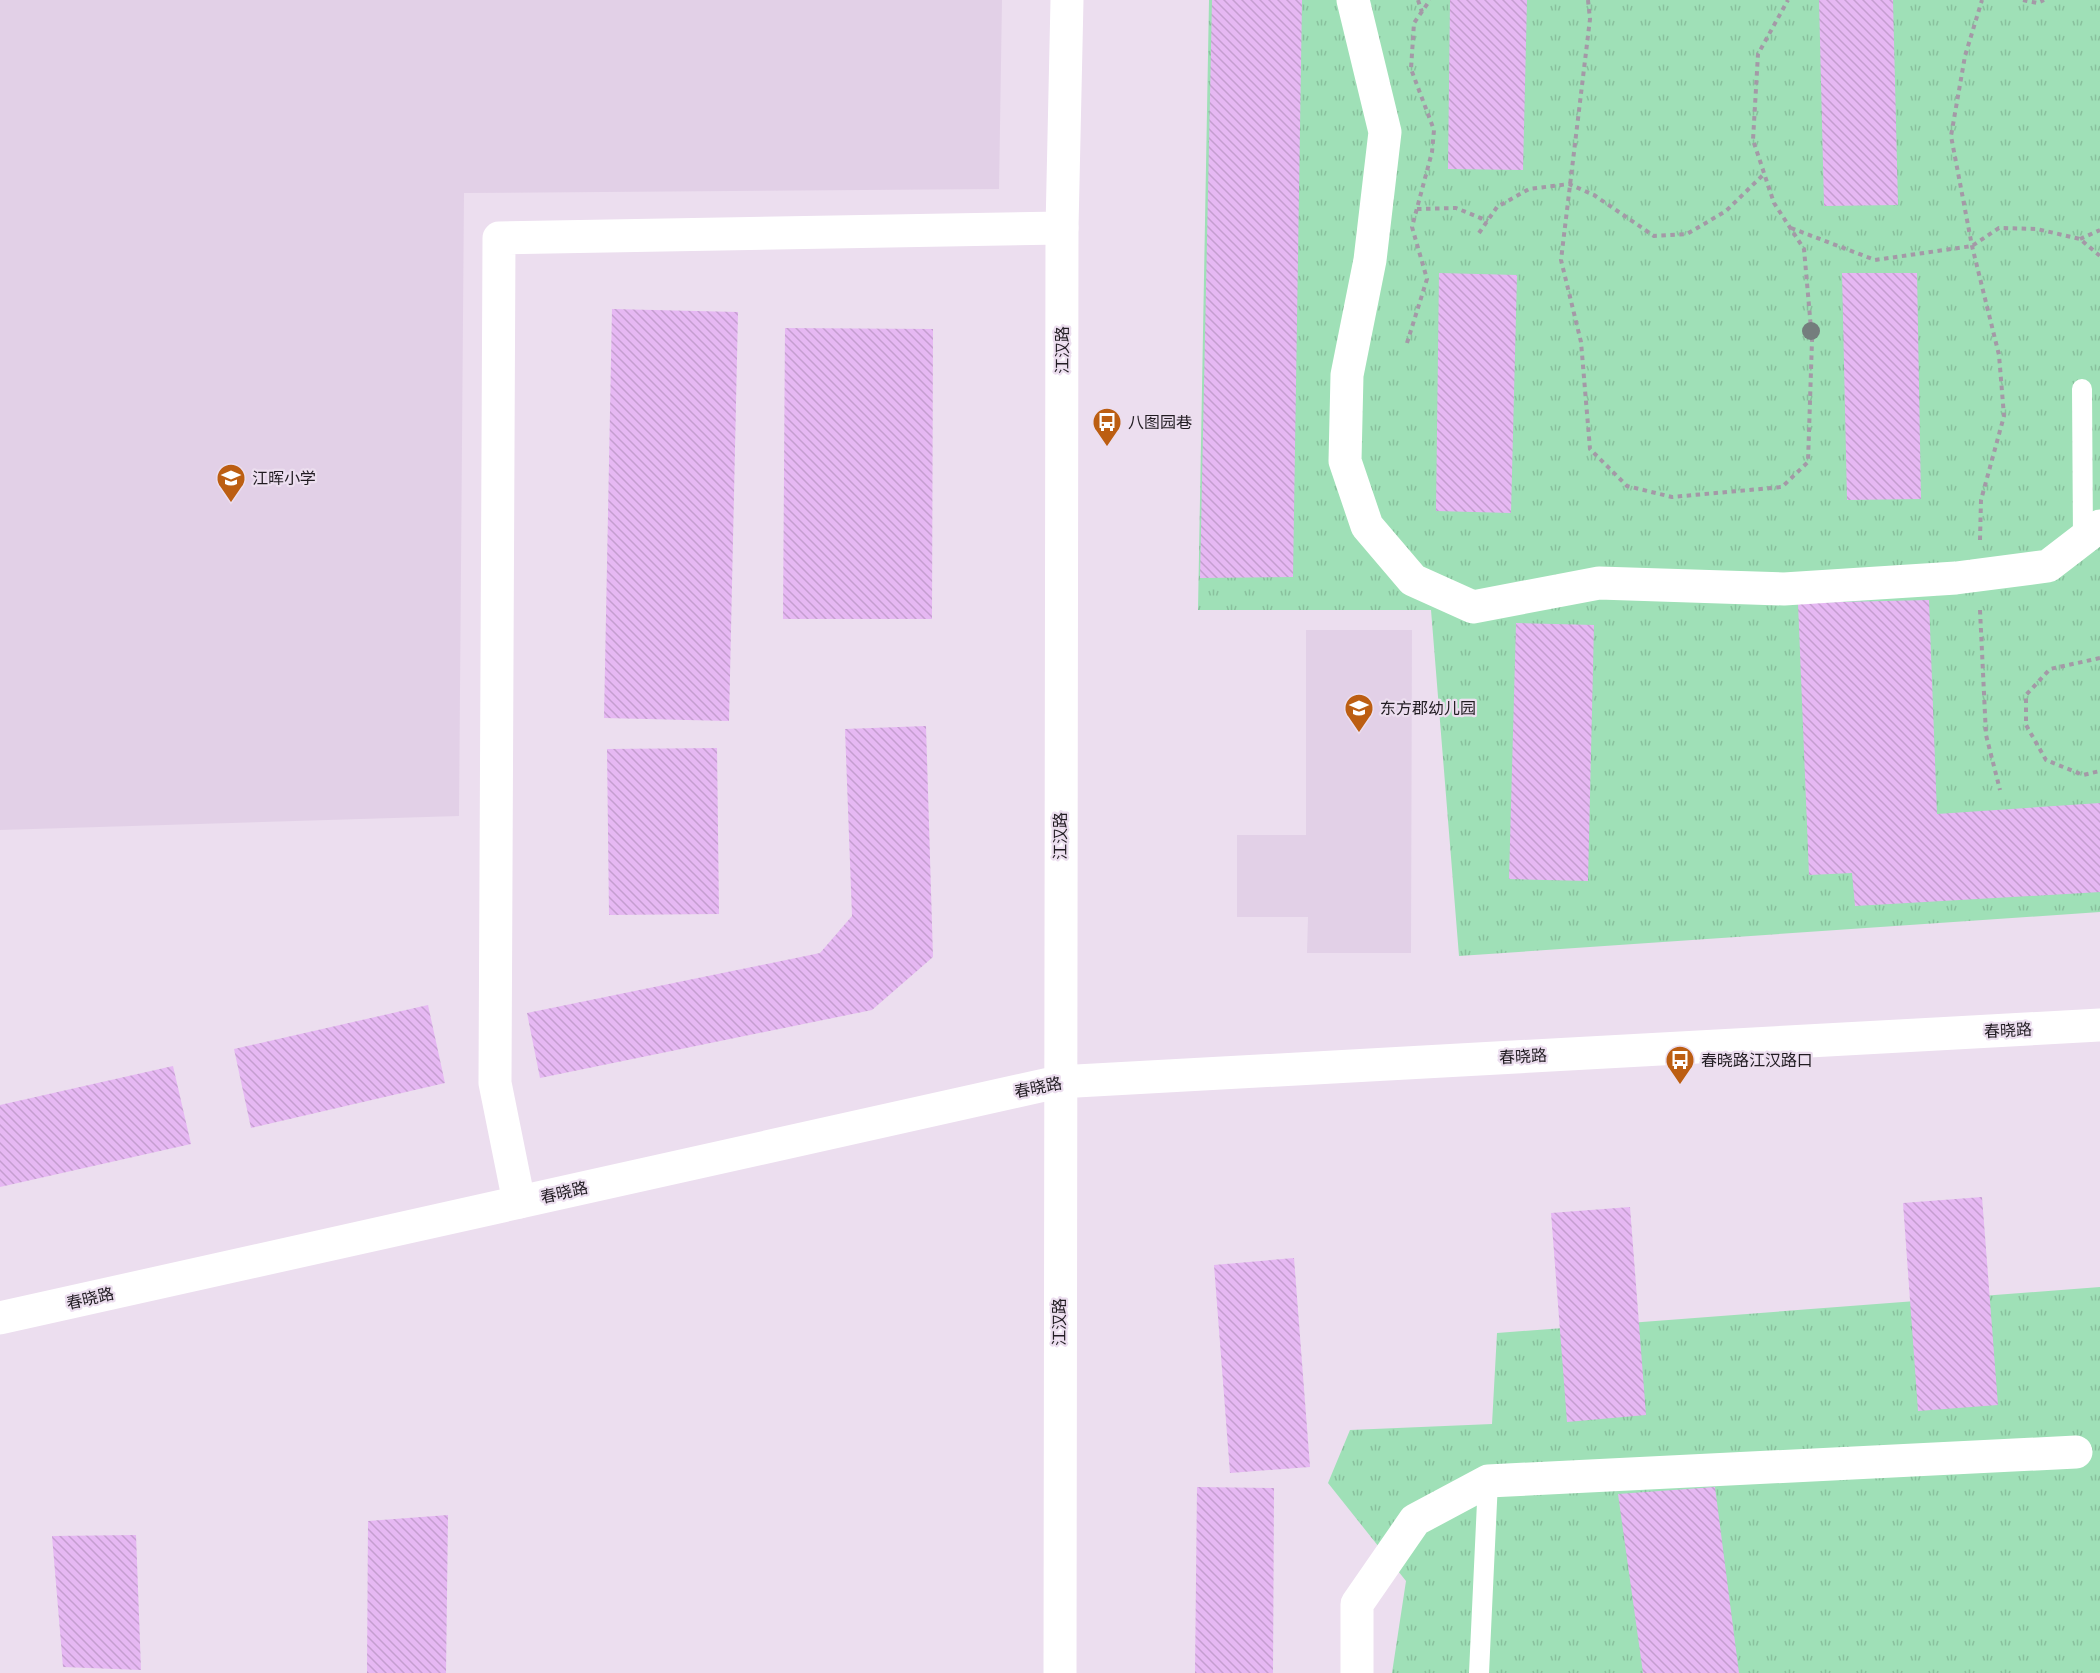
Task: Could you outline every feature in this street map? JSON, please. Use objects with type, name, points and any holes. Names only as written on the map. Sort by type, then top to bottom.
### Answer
[{"type":"street","name":"江汉路","points":[[1060,1673],[1059,1082],[1062,228],[1067,0]]},
{"type":"street","points":[[1353,0],[1385,132],[1370,260],[1347,375],[1345,461],[1367,526],[1413,580],[1473,607],[1599,583],[1784,589],[1978,576],[2048,566],[2091,533]]},
{"type":"street","points":[[519,1202],[495,1083],[499,238],[1062,228]]},
{"type":"street","name":"春晓路","points":[[0,1318],[1059,1082],[2100,1025]]},
{"type":"street","points":[[1357,1673],[1357,1604],[1415,1520],[1488,1481],[2076,1452]]},
{"type":"lane","points":[[2082,389],[2091,533]]},
{"type":"lane","points":[[1479,1673],[1488,1481]]},
{"type":"path","points":[[1418,0],[1422,12]]},
{"type":"path","points":[[1407,344],[1427,279],[1412,227],[1432,152],[1434,130],[1412,69],[1414,23],[1430,0]]},
{"type":"path","points":[[1588,0],[1590,19],[1582,101],[1569,184],[1561,260],[1581,342],[1590,449],[1627,486],[1672,497],[1782,487],[1808,462],[1812,340],[1804,249],[1774,203],[1753,140],[1758,54],[1788,0]]},
{"type":"path","points":[[1982,0],[1965,56],[1951,136],[1972,246],[1999,355],[2004,416],[1981,500],[1978,576],[1986,735],[2000,790]]},
{"type":"path","points":[[2023,0],[2037,3],[2044,0]]},
{"type":"path","points":[[1479,233],[1497,207],[1529,189],[1569,184],[1602,200],[1654,236],[1688,234],[1726,211],[1764,174]]},
{"type":"path","points":[[1417,209],[1456,208],[1488,221]]},
{"type":"path","points":[[1791,228],[1875,260],[1972,246],[1999,228],[2037,229],[2080,239],[2100,256]]},
{"type":"path","points":[[2080,239],[2100,230]]},
{"type":"path","points":[[2100,658],[2050,669],[2026,696],[2026,724],[2046,760],[2083,775],[2100,771]]},
{"type":"shaded area","name":"江晖小学","points":[[0,0],[1002,0],[999,189],[464,193],[459,816],[0,830]]},
{"type":"shaded area","name":"东方郡幼儿园","points":[[1306,630],[1412,630],[1411,953],[1307,953],[1308,917],[1237,917],[1237,835],[1306,835]]},
{"type":"green space","points":[[1209,0],[2100,0],[2100,912],[1459,956],[1431,610],[1198,610]]},
{"type":"green space","points":[[2100,1287],[2100,1673],[1392,1673],[1406,1581],[1328,1483],[1350,1430],[1492,1424],[1497,1333]]},
{"type":"building","points":[[1212,0],[1302,0],[1293,577],[1200,578]]},
{"type":"building","points":[[1450,0],[1527,0],[1523,170],[1448,169]]},
{"type":"building","points":[[1819,0],[1893,0],[1898,205],[1824,206]]},
{"type":"building","points":[[1439,273],[1517,275],[1511,513],[1436,511]]},
{"type":"building","points":[[1842,273],[1917,273],[1921,499],[1847,500]]},
{"type":"building","points":[[612,309],[738,312],[729,721],[604,718]]},
{"type":"building","points":[[785,328],[933,329],[932,619],[783,619]]},
{"type":"building","points":[[1929,600],[1937,814],[2100,803],[2100,892],[1855,906],[1852,873],[1809,875],[1798,603]]},
{"type":"building","points":[[1516,623],[1594,625],[1588,881],[1509,879]]},
{"type":"building","points":[[926,726],[933,957],[872,1010],[540,1078],[527,1013],[820,953],[852,916],[845,729]]},
{"type":"building","points":[[717,748],[719,914],[609,915],[607,749]]},
{"type":"building","points":[[428,1005],[445,1083],[251,1128],[234,1049]]},
{"type":"building","points":[[173,1066],[191,1144],[0,1187],[0,1105]]},
{"type":"building","points":[[1982,1197],[1998,1405],[1918,1411],[1903,1203]]},
{"type":"building","points":[[1630,1207],[1646,1415],[1567,1422],[1551,1213]]},
{"type":"building","points":[[1294,1258],[1310,1467],[1230,1473],[1214,1265]]},
{"type":"building","points":[[1197,1487],[1274,1488],[1273,1673],[1195,1673]]},
{"type":"building","points":[[1715,1487],[1739,1673],[1643,1673],[1618,1494]]},
{"type":"building","points":[[448,1515],[446,1673],[367,1673],[368,1521]]},
{"type":"building","points":[[136,1535],[141,1670],[63,1667],[52,1536]]},
{"type":"place","name":"八图园巷","points":[[1107,448]]},
{"type":"place","name":"江晖小学","points":[[231,504]]},
{"type":"place","name":"东方郡幼儿园","points":[[1359,734]]},
{"type":"place","name":"春晓路江汉路口","points":[[1680,1086]]}]
